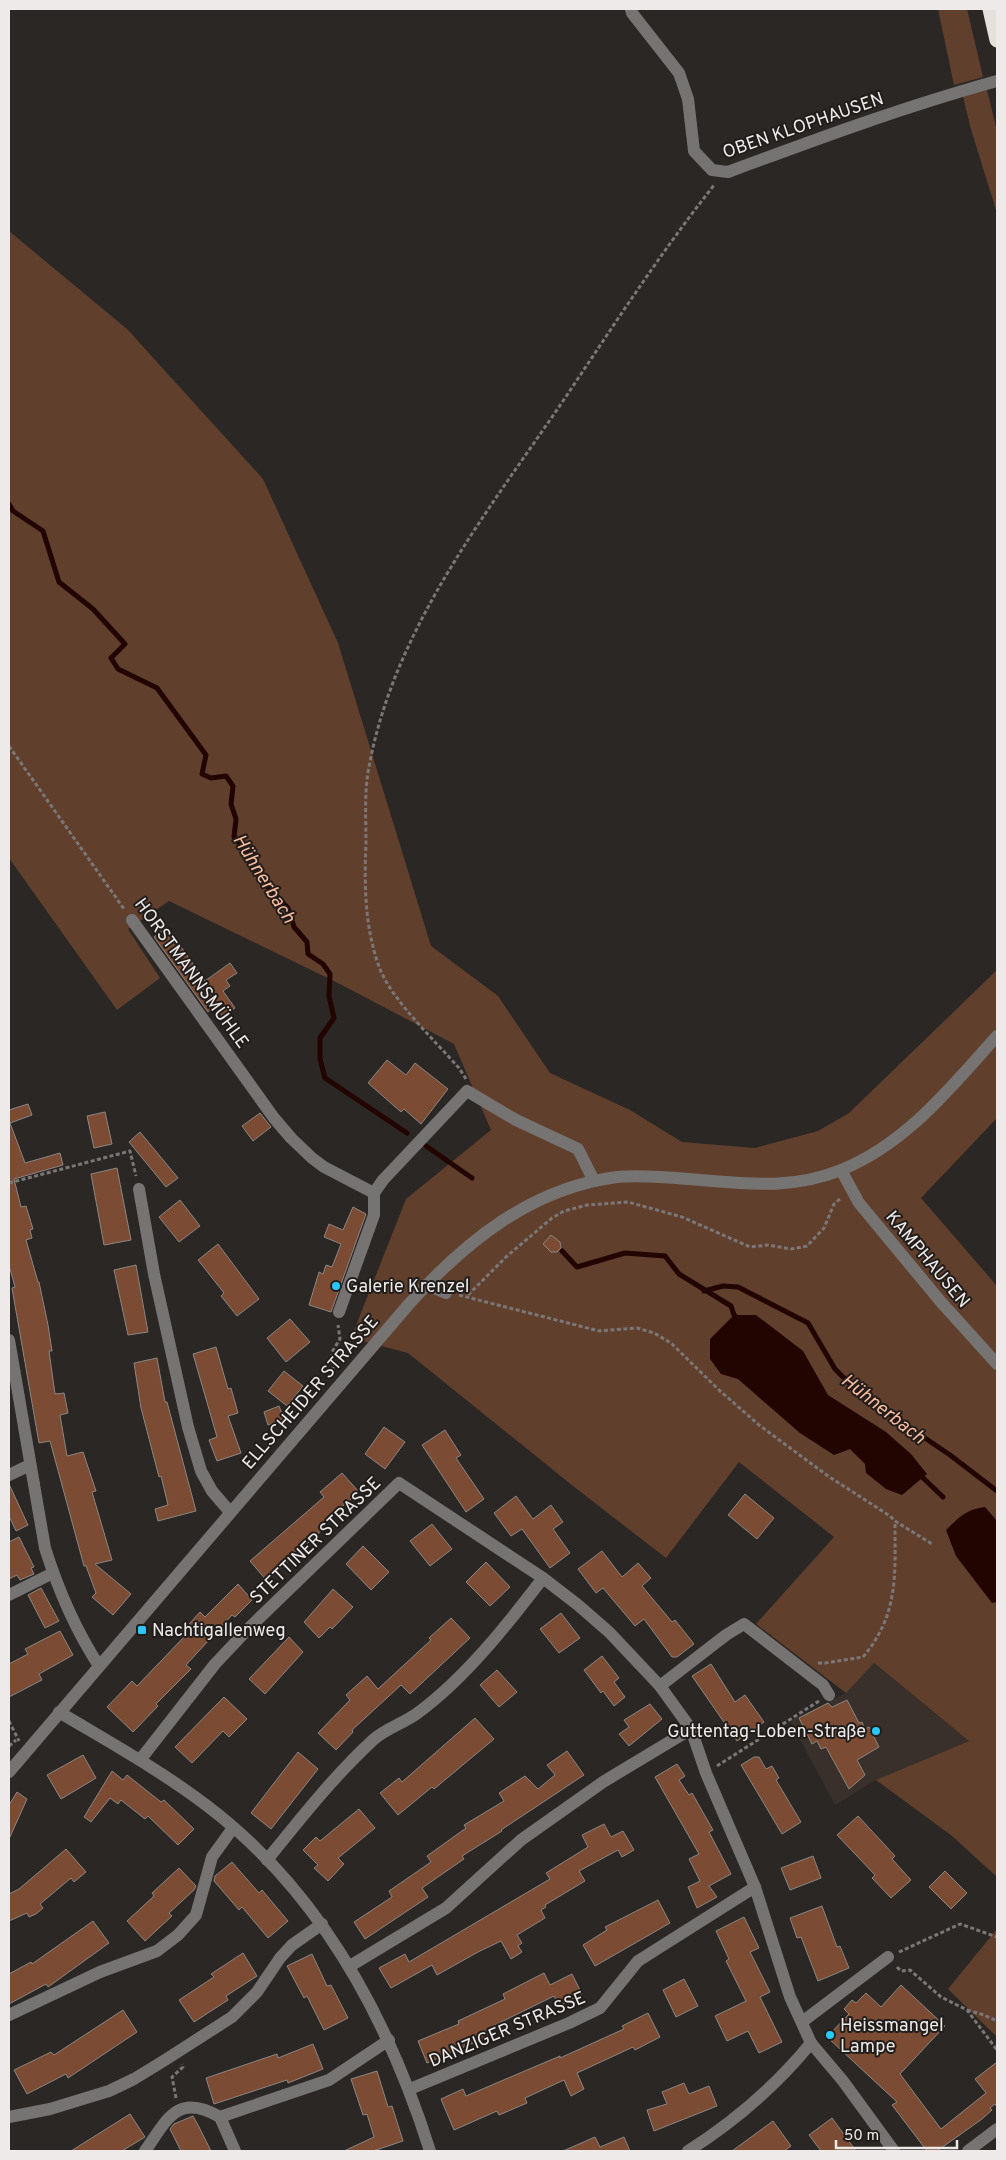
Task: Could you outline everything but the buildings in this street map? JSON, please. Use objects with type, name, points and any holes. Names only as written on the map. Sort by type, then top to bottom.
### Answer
[{"type":"highway","points":[[990,9],[997,40]]},
{"type":"street","name":"OBEN KLOPHAUSEN","points":[[631,9],[632,13],[679,73],[688,99],[694,151],[712,170],[728,172],[824,136],[951,94],[997,81]]},
{"type":"street","name":"HORSTMANNSMÜHLE","points":[[132,920],[274,1118],[291,1138],[324,1167],[374,1193]]},
{"type":"street","name":"ELLSCHEIDER STRASSE","points":[[9,1772],[426,1285],[463,1249],[503,1219],[544,1197],[570,1187],[594,1181],[648,1176],[736,1184],[774,1184],[808,1180],[841,1170],[878,1152],[898,1138],[923,1115],[997,1036]]},
{"type":"street","points":[[339,1312],[374,1215],[374,1193],[383,1180],[467,1091],[516,1120],[578,1149],[594,1181]]},
{"type":"street","name":"KAMPHAUSEN","points":[[841,1170],[858,1203],[941,1302],[997,1364]]},
{"type":"street","points":[[139,1189],[154,1274],[188,1428],[201,1471],[212,1490],[230,1512]]},
{"type":"street","points":[[426,1285],[446,1293]]},
{"type":"street","points":[[9,1340],[10,1357],[45,1548],[53,1573],[78,1632],[99,1666]]},
{"type":"street","points":[[9,1476],[30,1465]]},
{"type":"street","name":"STETTINER STRASSE","points":[[140,1760],[215,1664],[248,1628],[399,1483],[543,1578]]},
{"type":"street","points":[[9,1595],[53,1573]]},
{"type":"street","points":[[268,1860],[312,1805],[374,1738],[418,1713],[456,1678],[509,1624],[543,1578],[609,1632],[660,1686],[691,1729],[706,1773],[754,1887],[790,1997],[811,2043],[834,2069],[894,2151]]},
{"type":"street","points":[[660,1686],[726,1635],[744,1624],[803,1669],[822,1685],[829,1695]]},
{"type":"street","points":[[59,1712],[140,1760],[202,1802],[268,1860],[296,1892],[322,1924],[350,1966],[389,2040],[410,2089],[429,2151]]},
{"type":"street","points":[[350,1966],[446,1908],[521,1840],[603,1782],[691,1729]]},
{"type":"street","points":[[9,2015],[100,1972],[157,1951],[178,1935],[196,1915],[212,1857],[222,1840],[233,1828]]},
{"type":"street","name":"DANZIGER STRASSE","points":[[410,2089],[569,2023],[600,2008],[638,1961],[754,1887]]},
{"type":"street","points":[[9,2117],[50,2109],[109,2090],[134,2079],[177,2053],[248,2003],[292,1945],[322,1924]]},
{"type":"street","points":[[802,2022],[888,1957]]},
{"type":"street","points":[[145,2151],[162,2125],[173,2113],[181,2108],[194,2106],[220,2117],[329,2080],[389,2040]]},
{"type":"street","points":[[688,2151],[749,2107],[792,2066],[811,2043]]},
{"type":"street","points":[[220,2117],[234,2151]]},
{"type":"street","points":[[968,2151],[997,2129]]},
{"type":"path","points":[[467,1091],[468,1082],[459,1068],[389,988],[380,969],[368,929],[365,868],[368,770],[375,740],[398,668],[436,592],[662,255],[705,197],[728,172]]},
{"type":"path","name":"HORSTMANNSMÜHLE","points":[[9,746],[132,920]]},
{"type":"path","points":[[9,1183],[130,1151],[139,1189]]},
{"type":"path","points":[[467,1296],[506,1257],[552,1218],[564,1211],[587,1205],[628,1202],[682,1217],[750,1247],[768,1246],[791,1250],[807,1246],[824,1228],[834,1204]]},
{"type":"path","points":[[446,1293],[467,1296],[599,1331],[637,1328],[654,1333],[671,1343],[719,1390],[759,1425],[828,1476],[932,1544]]},
{"type":"path","points":[[333,1373],[332,1352],[340,1339],[339,1312]]},
{"type":"path","points":[[803,1669],[810,1662],[826,1663],[862,1657],[876,1641],[892,1603],[895,1571],[895,1521]]},
{"type":"path","points":[[706,1773],[829,1695]]},
{"type":"path","points":[[9,1721],[25,1752]]},
{"type":"path","points":[[997,1937],[960,1924],[888,1957],[902,1971],[910,1970],[941,1997],[967,2010],[984,2014],[997,2022]]},
{"type":"path","points":[[967,2010],[997,2050]]},
{"type":"path","points":[[173,2113],[177,2102],[172,2077],[183,2067],[177,2053]]},
{"type":"shaded area","points":[[938,9],[967,9],[983,77],[954,85]]},
{"type":"shaded area","points":[[987,90],[997,131],[997,213],[970,126],[963,96]]},
{"type":"shaded area","points":[[9,231],[127,329],[263,479],[338,643],[431,946],[498,996],[550,1073],[630,1110],[682,1142],[755,1148],[818,1131],[849,1113],[997,970],[997,1118],[921,1198],[997,1286],[997,1877],[952,1836],[876,1780],[969,1741],[874,1663],[846,1693],[756,1624],[834,1537],[739,1462],[666,1558],[408,1353],[351,1338],[406,1199],[491,1130],[454,1044],[338,983],[169,901],[128,929],[160,978],[117,1010],[9,858]]},
{"type":"shaded area","points":[[734,1315],[756,1315],[803,1351],[828,1395],[886,1432],[911,1454],[927,1474],[902,1495],[886,1489],[866,1473],[865,1464],[850,1449],[834,1455],[800,1433],[738,1379],[721,1374],[710,1359],[710,1339]]},
{"type":"shaded area","points":[[985,1507],[997,1521],[997,1602],[992,1603],[956,1556],[946,1530],[964,1514]]},
{"type":"shaded area","name":"Guttentag-Loben-Straße","points":[[873,1663],[969,1741],[876,1780],[835,1805],[790,1721],[846,1693]]},
{"type":"shaded area","points":[[997,1929],[997,2037],[948,1989]]},
{"type":"waterway","name":"Hühnerbach","points":[[9,504],[13,511],[43,531],[59,582],[93,609],[125,644],[111,658],[118,669],[157,688],[206,755],[202,774],[211,778],[226,776],[233,786],[231,804],[236,819],[234,837],[244,849],[266,885],[288,908],[294,927],[307,942],[308,954],[323,964],[330,974],[329,996],[334,1018],[320,1038],[320,1059],[325,1078],[407,1133]]},
{"type":"waterway","name":"Hühnerbach","points":[[426,1146],[472,1178]]},
{"type":"waterway","name":"Hühnerbach","points":[[562,1251],[577,1267],[625,1253],[665,1256],[679,1274],[731,1306],[734,1315],[739,1319]]},
{"type":"waterway","name":"Hühnerbach","points":[[704,1291],[723,1286],[738,1287],[808,1323],[835,1369],[860,1394],[950,1455],[997,1491]]},
{"type":"waterway","points":[[920,1475],[943,1497]]},
{"type":"place","name":"Galerie Krenzel","points":[[336,1286]]},
{"type":"place","name":"Nachtigallenweg","points":[[142,1630]]},
{"type":"place","name":"Guttentag-Loben-Straße","points":[[876,1731]]},
{"type":"place","name":"Heissmangel Lampe","points":[[830,2035]]}]
